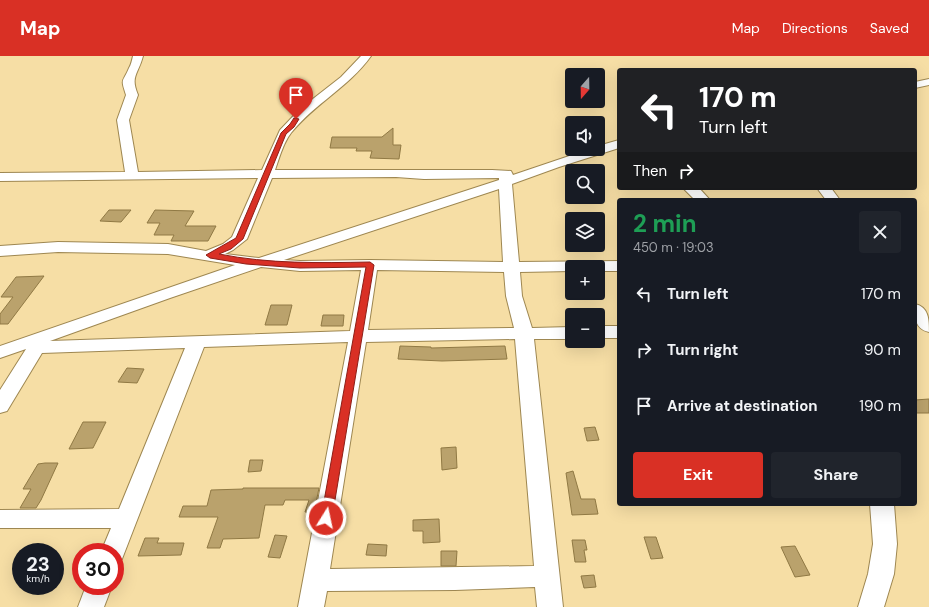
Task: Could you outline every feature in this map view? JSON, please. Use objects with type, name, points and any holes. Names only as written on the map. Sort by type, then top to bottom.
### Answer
[{"type":"street","points":[[132,176],[123,120],[132,95],[128,85],[128,78],[134,70],[138,56]]},
{"type":"street","points":[[210,255],[228,247],[239,239],[284,133],[304,111],[345,79],[366,56]]},
{"type":"street","points":[[917,85],[929,82]]},
{"type":"street","points":[[0,352],[39,342],[164,294],[505,182],[554,164],[616,147]]},
{"type":"street","points":[[0,177],[506,174],[505,182],[511,267],[514,296],[524,333],[550,607]]},
{"type":"street","points":[[692,190],[700,198]]},
{"type":"street","points":[[0,251],[51,247],[168,249],[210,255],[230,260],[300,266],[617,266]]},
{"type":"street","points":[[311,607],[370,265]]},
{"type":"street","points":[[917,312],[925,326]]},
{"type":"street","points":[[605,332],[617,332]]},
{"type":"street","points":[[39,342],[197,341],[358,336],[565,333]]},
{"type":"street","points":[[116,543],[197,341]]},
{"type":"street","points":[[0,406],[39,342]]},
{"type":"street","points":[[871,607],[881,574],[885,544],[882,506]]},
{"type":"street","points":[[0,519],[126,518]]},
{"type":"street","points":[[316,580],[455,579],[547,576]]},
{"type":"street","points":[[91,607],[96,595]]},
{"type":"building","points":[[393,128],[393,145],[401,145],[399,159],[370,158],[372,151],[356,151],[357,148],[330,148],[332,137],[382,137]]},
{"type":"building","points":[[109,210],[131,210],[121,222],[100,221]]},
{"type":"building","points":[[155,210],[194,211],[185,226],[216,226],[208,241],[171,241],[174,235],[154,235],[160,223],[147,223]]},
{"type":"building","points":[[44,276],[8,324],[0,324],[0,314],[13,297],[1,297],[16,277]]},
{"type":"building","points":[[271,305],[292,305],[287,325],[265,325]]},
{"type":"building","points":[[323,315],[344,315],[343,326],[321,326]]},
{"type":"building","points":[[400,346],[431,348],[505,346],[507,359],[442,361],[398,359]]},
{"type":"building","points":[[127,368],[144,369],[137,383],[118,382]]},
{"type":"building","points":[[929,399],[929,413],[917,413],[917,400]]},
{"type":"building","points":[[83,422],[106,422],[93,448],[69,449]]},
{"type":"building","points":[[595,427],[599,440],[587,441],[584,428]]},
{"type":"building","points":[[456,447],[457,468],[442,470],[441,448]]},
{"type":"building","points":[[250,460],[263,460],[261,471],[248,472]]},
{"type":"building","points":[[58,463],[41,500],[36,508],[20,508],[31,489],[23,489],[38,464]]},
{"type":"building","points":[[573,471],[581,499],[595,499],[598,514],[572,515],[566,473]]},
{"type":"building","points":[[243,488],[319,488],[314,513],[305,512],[309,500],[285,500],[283,505],[265,505],[259,538],[223,539],[220,548],[207,548],[218,517],[179,517],[183,506],[207,506],[211,490]]},
{"type":"building","points":[[439,519],[440,542],[423,543],[423,531],[413,531],[413,520]]},
{"type":"building","points":[[275,535],[287,536],[280,558],[268,557]]},
{"type":"building","points":[[644,537],[656,537],[663,558],[651,559]]},
{"type":"building","points":[[145,538],[159,538],[157,543],[184,543],[181,555],[138,556]]},
{"type":"building","points":[[572,540],[585,540],[587,550],[584,550],[586,562],[575,562]]},
{"type":"building","points":[[368,544],[387,545],[386,556],[366,555]]},
{"type":"building","points":[[795,546],[810,575],[795,577],[781,547]]},
{"type":"building","points":[[441,551],[457,551],[456,566],[441,566]]},
{"type":"building","points":[[594,575],[596,587],[584,588],[581,576]]},
{"type":"route","points":[[296,119],[284,133],[239,239],[228,247],[210,255],[246,262],[300,266],[370,265],[326,518]]}]
